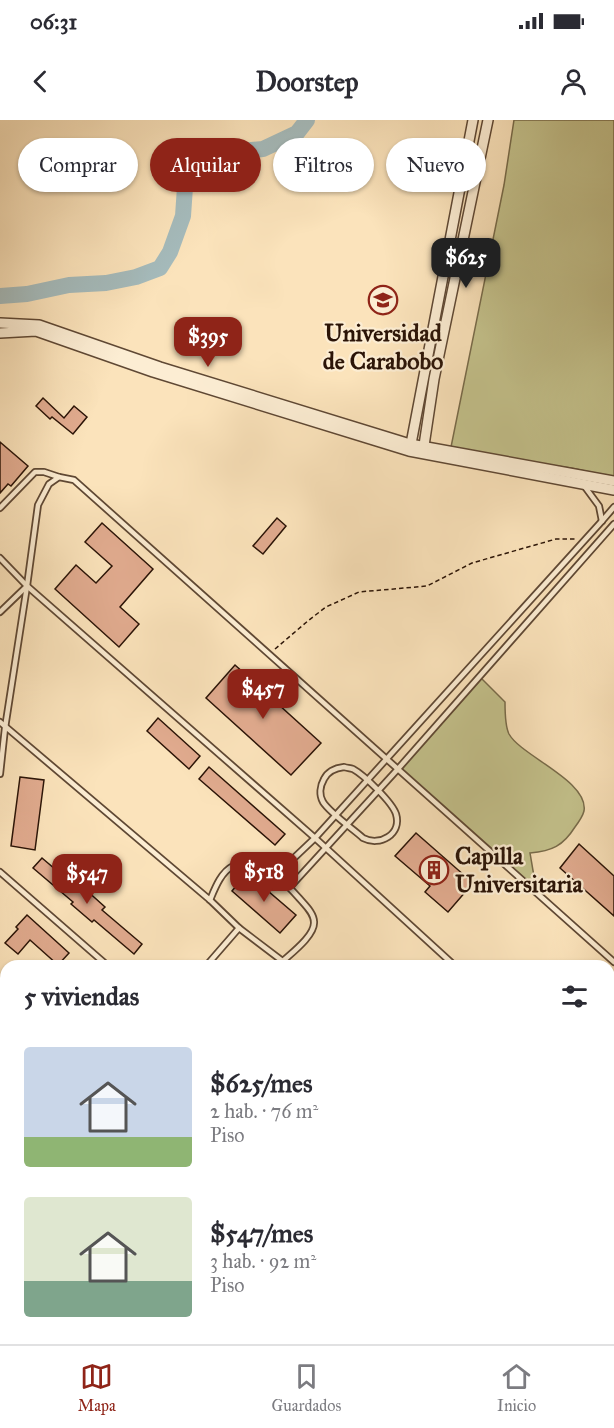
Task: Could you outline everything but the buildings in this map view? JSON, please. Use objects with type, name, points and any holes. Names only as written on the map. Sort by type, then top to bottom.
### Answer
[{"type":"street","points":[[410,448],[473,120]]},
{"type":"street","points":[[423,450],[434,379],[488,120]]},
{"type":"street","points":[[0,323],[39,325],[410,448]]},
{"type":"street","points":[[0,333],[36,331],[164,375],[410,448],[614,481]]},
{"type":"street","points":[[423,450],[614,490]]},
{"type":"lane","points":[[0,508],[35,472],[44,472],[74,480],[612,960]]},
{"type":"lane","points":[[0,774],[38,506],[49,484],[58,477]]},
{"type":"lane","points":[[581,483],[599,506],[602,522]]},
{"type":"lane","points":[[276,875],[315,838],[614,507]]},
{"type":"lane","points":[[290,887],[614,526]]},
{"type":"lane","points":[[0,558],[27,586],[315,838],[448,960]]},
{"type":"lane","points":[[0,612],[27,586]]},
{"type":"lane","points":[[0,722],[210,900],[239,928],[282,960]]},
{"type":"lane","points":[[344,767],[354,770],[367,781],[378,790],[396,814],[396,825],[391,835],[382,840],[372,841],[363,838],[324,804],[321,795],[321,785],[325,776],[333,770],[344,767]]},
{"type":"lane","points":[[210,900],[221,876],[232,866],[245,862],[276,875],[310,910],[315,921],[312,933],[284,960]]},
{"type":"lane","points":[[0,872],[101,960]]},
{"type":"lane","points":[[211,960],[239,928]]},
{"type":"path","points":[[269,654],[326,607],[358,591],[428,586],[472,563],[520,548],[556,539],[585,540]]},
{"type":"shaded area","points":[[514,120],[614,120],[614,477],[571,468],[494,457],[451,447],[504,185]]},
{"type":"shaded area","points":[[480,677],[505,702],[509,734],[526,751],[566,779],[583,800],[584,811],[566,839],[551,849],[530,853],[536,888],[397,770]]},
{"type":"waterway","points":[[0,296],[27,294],[69,285],[106,283],[136,277],[160,268],[170,252],[183,216],[185,187],[210,154],[263,149],[297,133],[307,120]]},
{"type":"place","name":"Universidad de Carabobo","points":[[383,300]]},
{"type":"place","name":"Capilla Universitaria","points":[[434,870]]}]
